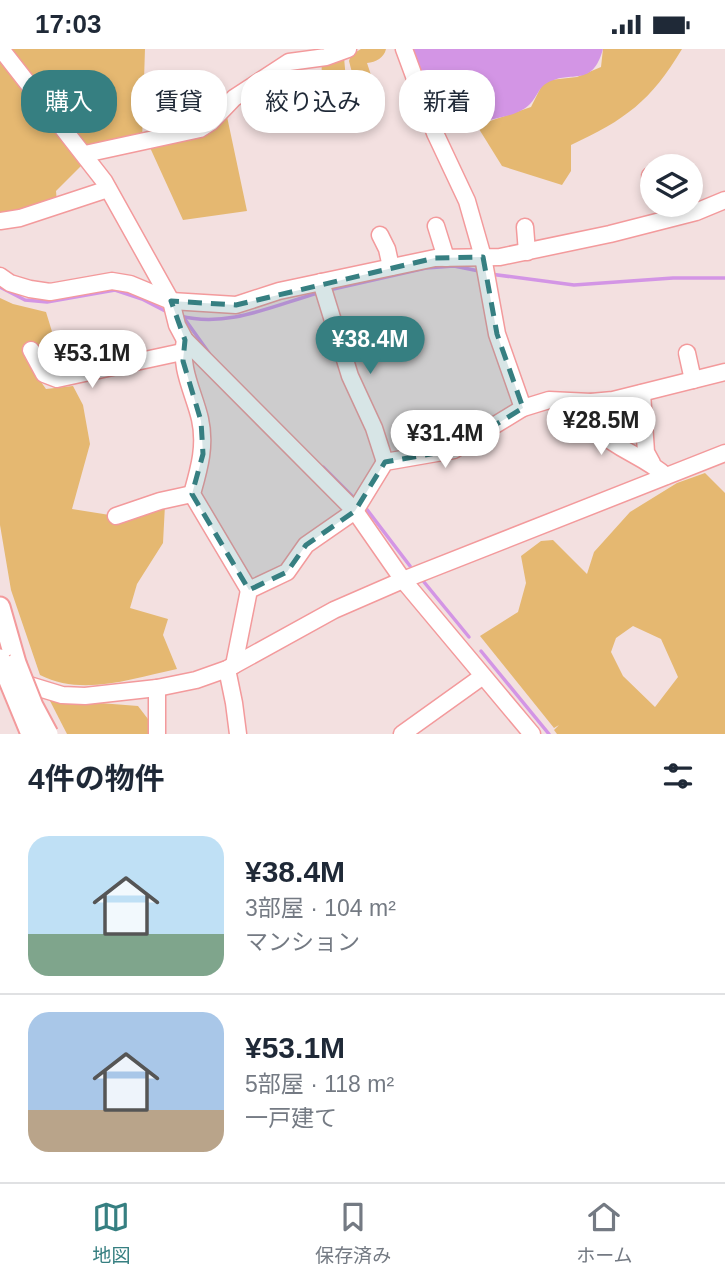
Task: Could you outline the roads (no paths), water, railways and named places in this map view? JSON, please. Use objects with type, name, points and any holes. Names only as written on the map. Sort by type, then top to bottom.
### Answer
[{"type":"main road","points":[[0,607],[8,661],[31,734]]},
{"type":"main road","points":[[8,661],[47,734]]},
{"type":"street","points":[[1,49],[85,154],[108,189],[172,304],[184,346],[183,361],[201,421],[203,453],[192,494],[249,590],[230,667],[238,734]]},
{"type":"street","points":[[85,154],[200,129],[211,122],[234,98],[289,62],[326,57],[348,49]]},
{"type":"street","points":[[404,49],[431,122],[467,201],[485,268],[500,344],[523,408]]},
{"type":"street","points":[[0,221],[20,218],[108,189]]},
{"type":"street","points":[[703,209],[725,200]]},
{"type":"street","points":[[485,268],[500,257],[610,235],[651,217]]},
{"type":"street","points":[[436,226],[446,258]]},
{"type":"street","points":[[525,227],[527,252]]},
{"type":"street","points":[[380,235],[391,267]]},
{"type":"street","points":[[0,276],[10,283],[50,292],[112,281],[130,284],[172,304],[236,305],[279,291],[323,289],[391,267],[446,258],[485,268]]},
{"type":"street","points":[[323,289],[350,376],[374,428],[385,462]]},
{"type":"street","points":[[32,350],[44,374],[57,379],[184,346]]},
{"type":"street","points":[[184,346],[355,511],[403,580],[532,734]]},
{"type":"street","points":[[687,353],[693,380]]},
{"type":"street","points":[[249,590],[286,572],[306,545],[355,511],[385,462],[454,450],[523,408],[549,400],[591,402],[642,393],[725,372]]},
{"type":"street","points":[[642,393],[646,452],[652,463]]},
{"type":"street","points":[[591,402],[598,431],[620,447],[652,463],[666,476]]},
{"type":"street","points":[[0,675],[62,695],[85,696],[157,688],[196,680],[230,667],[334,610],[403,580],[725,453]]},
{"type":"street","points":[[116,516],[160,501],[192,494]]},
{"type":"street","points":[[402,734],[482,676]]},
{"type":"street","points":[[157,688],[157,734]]},
{"type":"waterway","points":[[329,290],[426,268],[454,266],[479,271]]},
{"type":"waterway","points":[[490,274],[574,285],[673,278],[725,278]]},
{"type":"waterway","points":[[0,287],[25,300],[47,302],[115,290],[142,299],[169,313]]},
{"type":"waterway","points":[[180,316],[198,319],[233,317],[318,293]]},
{"type":"waterway","points":[[184,318],[209,353]]},
{"type":"waterway","points":[[323,467],[354,498]]},
{"type":"waterway","points":[[365,507],[410,566]]},
{"type":"waterway","points":[[424,582],[469,637]]},
{"type":"waterway","points":[[481,651],[549,734]]}]
